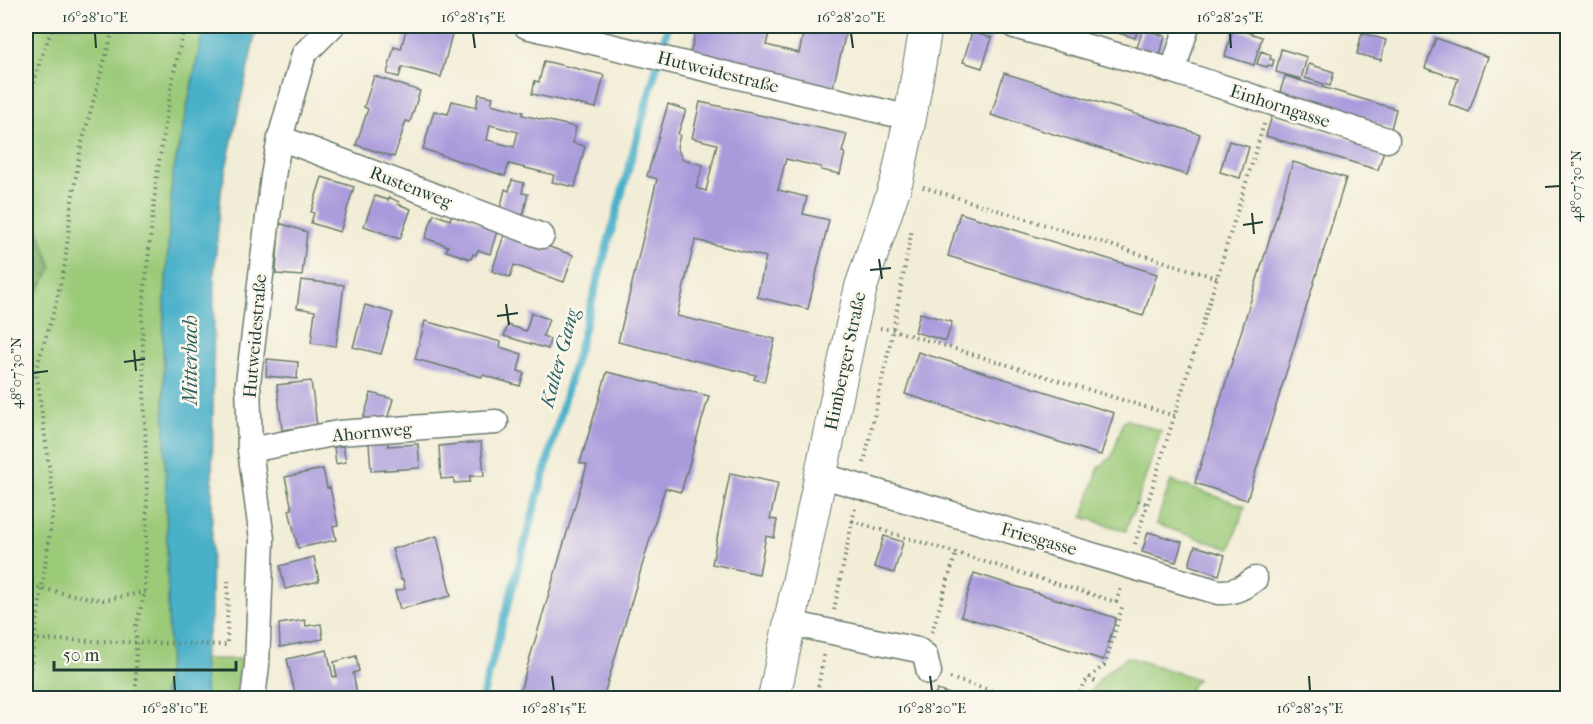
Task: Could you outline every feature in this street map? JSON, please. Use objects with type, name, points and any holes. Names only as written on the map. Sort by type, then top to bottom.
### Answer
[{"type":"main road","name":"Himberger Straße","points":[[774,699],[852,325],[861,287],[897,180],[926,26]]},
{"type":"street","name":"Hutweidestraße","points":[[253,699],[257,665],[262,539],[250,450],[248,383],[273,176],[280,138],[304,54],[332,26]]},
{"type":"street","name":"Hutweidestraße","points":[[526,26],[910,118]]},
{"type":"street","name":"Einhorngasse","points":[[1014,26],[1173,71],[1387,140]]},
{"type":"street","points":[[1173,71],[1188,26]]},
{"type":"street","name":"Rustenweg","points":[[280,138],[542,236]]},
{"type":"street","name":"Ahornweg","points":[[250,450],[338,433],[496,422]]},
{"type":"street","name":"Friesgasse","points":[[820,475],[1218,592],[1236,591],[1255,579]]},
{"type":"street","points":[[789,623],[918,650],[927,663]]},
{"type":"path","points":[[26,112],[40,61],[53,26]]},
{"type":"path","points":[[26,393],[36,369],[55,307],[65,264],[71,206],[81,146],[114,26]]},
{"type":"path","points":[[135,699],[136,626],[145,592],[147,496],[142,316],[157,175],[173,76],[184,26]]},
{"type":"path","points":[[1116,602],[1270,103]]},
{"type":"path","points":[[919,186],[1217,278]]},
{"type":"path","points":[[816,699],[893,330],[912,227]]},
{"type":"path","points":[[852,325],[893,330],[1175,416]]},
{"type":"path","points":[[26,699],[54,504],[36,369]]},
{"type":"path","points":[[1138,501],[1147,504]]},
{"type":"path","points":[[852,521],[1125,604],[1106,661],[1083,684],[1078,699]]},
{"type":"path","points":[[956,554],[927,663],[1015,699]]},
{"type":"path","points":[[26,639],[227,645],[228,581]]},
{"type":"path","points":[[26,585],[103,600],[145,592]]},
{"type":"path","points":[[1089,677],[1096,682]]},
{"type":"green space","points":[[26,26],[204,26],[172,179],[163,334],[169,657],[163,698],[26,698],[26,286],[38,291],[32,216],[26,221]]},
{"type":"green space","points":[[33,216],[52,267],[38,291],[26,286],[26,221]]},
{"type":"green space","points":[[1127,420],[1161,431],[1126,531],[1083,517],[1099,467],[1112,457],[1123,422]]},
{"type":"green space","points":[[1171,481],[1245,506],[1230,549],[1156,524]]},
{"type":"green space","points":[[1128,657],[1197,679],[1184,698],[1088,698],[1099,680]]},
{"type":"green space","points":[[203,659],[241,659],[235,698],[206,698]]},
{"type":"water","name":"Mitterbach","points":[[204,26],[257,26],[221,191],[214,275],[211,618],[203,659],[206,698],[163,698],[169,657],[163,334],[172,179]]},
{"type":"building","points":[[407,26],[423,28],[424,26],[436,26],[453,30],[441,77],[402,67],[399,77],[387,74],[394,47],[401,49]]},
{"type":"building","points":[[697,26],[771,26],[766,45],[799,53],[805,26],[821,26],[846,32],[833,87],[690,54]]},
{"type":"building","points":[[1106,26],[1139,26],[1135,38],[1105,29]]},
{"type":"building","points":[[1430,26],[1455,26],[1452,34]]},
{"type":"building","points":[[1233,28],[1262,37],[1254,65],[1225,56]]},
{"type":"building","points":[[1143,29],[1165,36],[1160,55],[1137,48]]},
{"type":"building","points":[[972,32],[992,38],[982,68],[963,62]]},
{"type":"building","points":[[1362,33],[1386,40],[1381,60],[1357,54]]},
{"type":"building","points":[[1436,38],[1488,57],[1469,112],[1449,104],[1458,79],[1425,68]]},
{"type":"building","points":[[1281,49],[1307,57],[1301,79],[1276,72]]},
{"type":"building","points":[[1261,51],[1271,55],[1270,59],[1274,60],[1272,66],[1257,64]]},
{"type":"building","points":[[544,61],[604,75],[596,108],[532,94],[535,81],[539,82]]},
{"type":"building","points":[[1309,64],[1334,72],[1330,86],[1305,78]]},
{"type":"building","points":[[1004,73],[1200,134],[1187,175],[991,115]]},
{"type":"building","points":[[374,76],[420,91],[410,122],[406,121],[394,157],[356,145],[368,109],[364,107]]},
{"type":"building","points":[[1285,76],[1396,109],[1391,129],[1279,95]]},
{"type":"building","points":[[479,94],[493,97],[491,104],[523,112],[522,115],[576,127],[573,143],[585,146],[575,187],[552,182],[554,175],[509,164],[505,176],[423,149],[434,111],[448,114],[452,101],[476,107]],"holes":[[[490,125],[518,132],[514,147],[487,140]]]},
{"type":"building","points":[[700,102],[847,134],[842,152],[845,153],[840,174],[786,159],[778,190],[807,197],[803,214],[829,220],[808,309],[757,297],[766,257],[695,240],[677,316],[775,339],[764,382],[754,379],[756,375],[618,342],[657,179],[647,176],[668,104],[686,110],[678,134],[680,135],[677,147],[682,159],[703,165],[696,188],[706,191],[717,144],[692,138]]},
{"type":"building","points":[[1272,116],[1384,150],[1378,170],[1266,136]]},
{"type":"building","points":[[1229,141],[1249,147],[1240,178],[1220,172]]},
{"type":"building","points":[[1293,162],[1346,178],[1247,500],[1195,483]]},
{"type":"building","points":[[322,177],[354,187],[340,232],[311,223],[314,213],[311,212]]},
{"type":"building","points":[[512,180],[524,183],[522,193],[528,194],[523,216],[500,210],[505,189],[509,191]]},
{"type":"building","points":[[375,196],[388,200],[389,197],[399,202],[398,204],[411,209],[400,239],[364,226]]},
{"type":"building","points":[[452,213],[498,228],[490,254],[478,250],[471,259],[446,251],[448,246],[425,238],[434,214],[450,220]]},
{"type":"building","points":[[960,213],[1157,274],[1143,316],[948,256]]},
{"type":"building","points":[[279,223],[307,232],[302,276],[276,274]]},
{"type":"building","points":[[506,229],[523,238],[573,255],[564,282],[514,265],[510,277],[492,271]]},
{"type":"building","points":[[301,280],[344,285],[336,346],[311,343],[315,311],[297,308]]},
{"type":"building","points":[[365,305],[393,313],[381,354],[353,347]]},
{"type":"building","points":[[531,313],[549,319],[543,336],[550,339],[548,349],[504,336],[508,325],[526,331]]},
{"type":"building","points":[[920,313],[952,322],[946,341],[915,332]]},
{"type":"building","points":[[425,321],[501,342],[500,347],[522,354],[518,371],[524,373],[520,386],[415,359]]},
{"type":"building","points":[[918,352],[1114,413],[1101,455],[905,394]]},
{"type":"building","points":[[267,359],[298,362],[297,379],[266,376]]},
{"type":"building","points":[[607,372],[709,396],[681,492],[665,488],[603,698],[518,698],[587,465],[580,463]]},
{"type":"building","points":[[311,381],[317,425],[282,430],[277,385]]},
{"type":"building","points":[[371,393],[393,399],[387,420],[362,423]]},
{"type":"building","points":[[388,442],[388,446],[418,444],[420,468],[371,471],[369,443]]},
{"type":"building","points":[[481,442],[484,476],[470,476],[470,482],[454,483],[454,478],[441,479],[439,446]]},
{"type":"building","points":[[343,446],[346,462],[336,464],[334,447]]},
{"type":"building","points":[[323,469],[327,488],[330,487],[338,525],[333,526],[336,540],[298,548],[289,510],[292,509],[285,477]]},
{"type":"building","points":[[730,473],[778,483],[770,519],[777,520],[774,538],[766,536],[759,574],[712,564]]},
{"type":"building","points":[[1148,532],[1182,542],[1176,562],[1142,552]]},
{"type":"building","points":[[437,536],[451,596],[400,609],[395,591],[405,589],[392,549]]},
{"type":"building","points":[[884,536],[903,542],[894,573],[874,567]]},
{"type":"building","points":[[1195,546],[1225,555],[1219,575],[1189,565]]},
{"type":"building","points":[[314,557],[319,581],[285,589],[280,566]]},
{"type":"building","points":[[974,573],[1116,618],[1103,660],[961,616]]},
{"type":"building","points":[[305,620],[306,626],[321,624],[323,639],[280,647],[279,624]]},
{"type":"building","points":[[327,650],[333,677],[337,676],[334,662],[356,656],[359,671],[353,673],[357,694],[338,698],[296,698],[287,659]]},
{"type":"building","points":[[937,690],[962,698],[935,698]]},
{"type":"waterway","name":"Kalter Gang","points":[[482,698],[668,26]]}]
